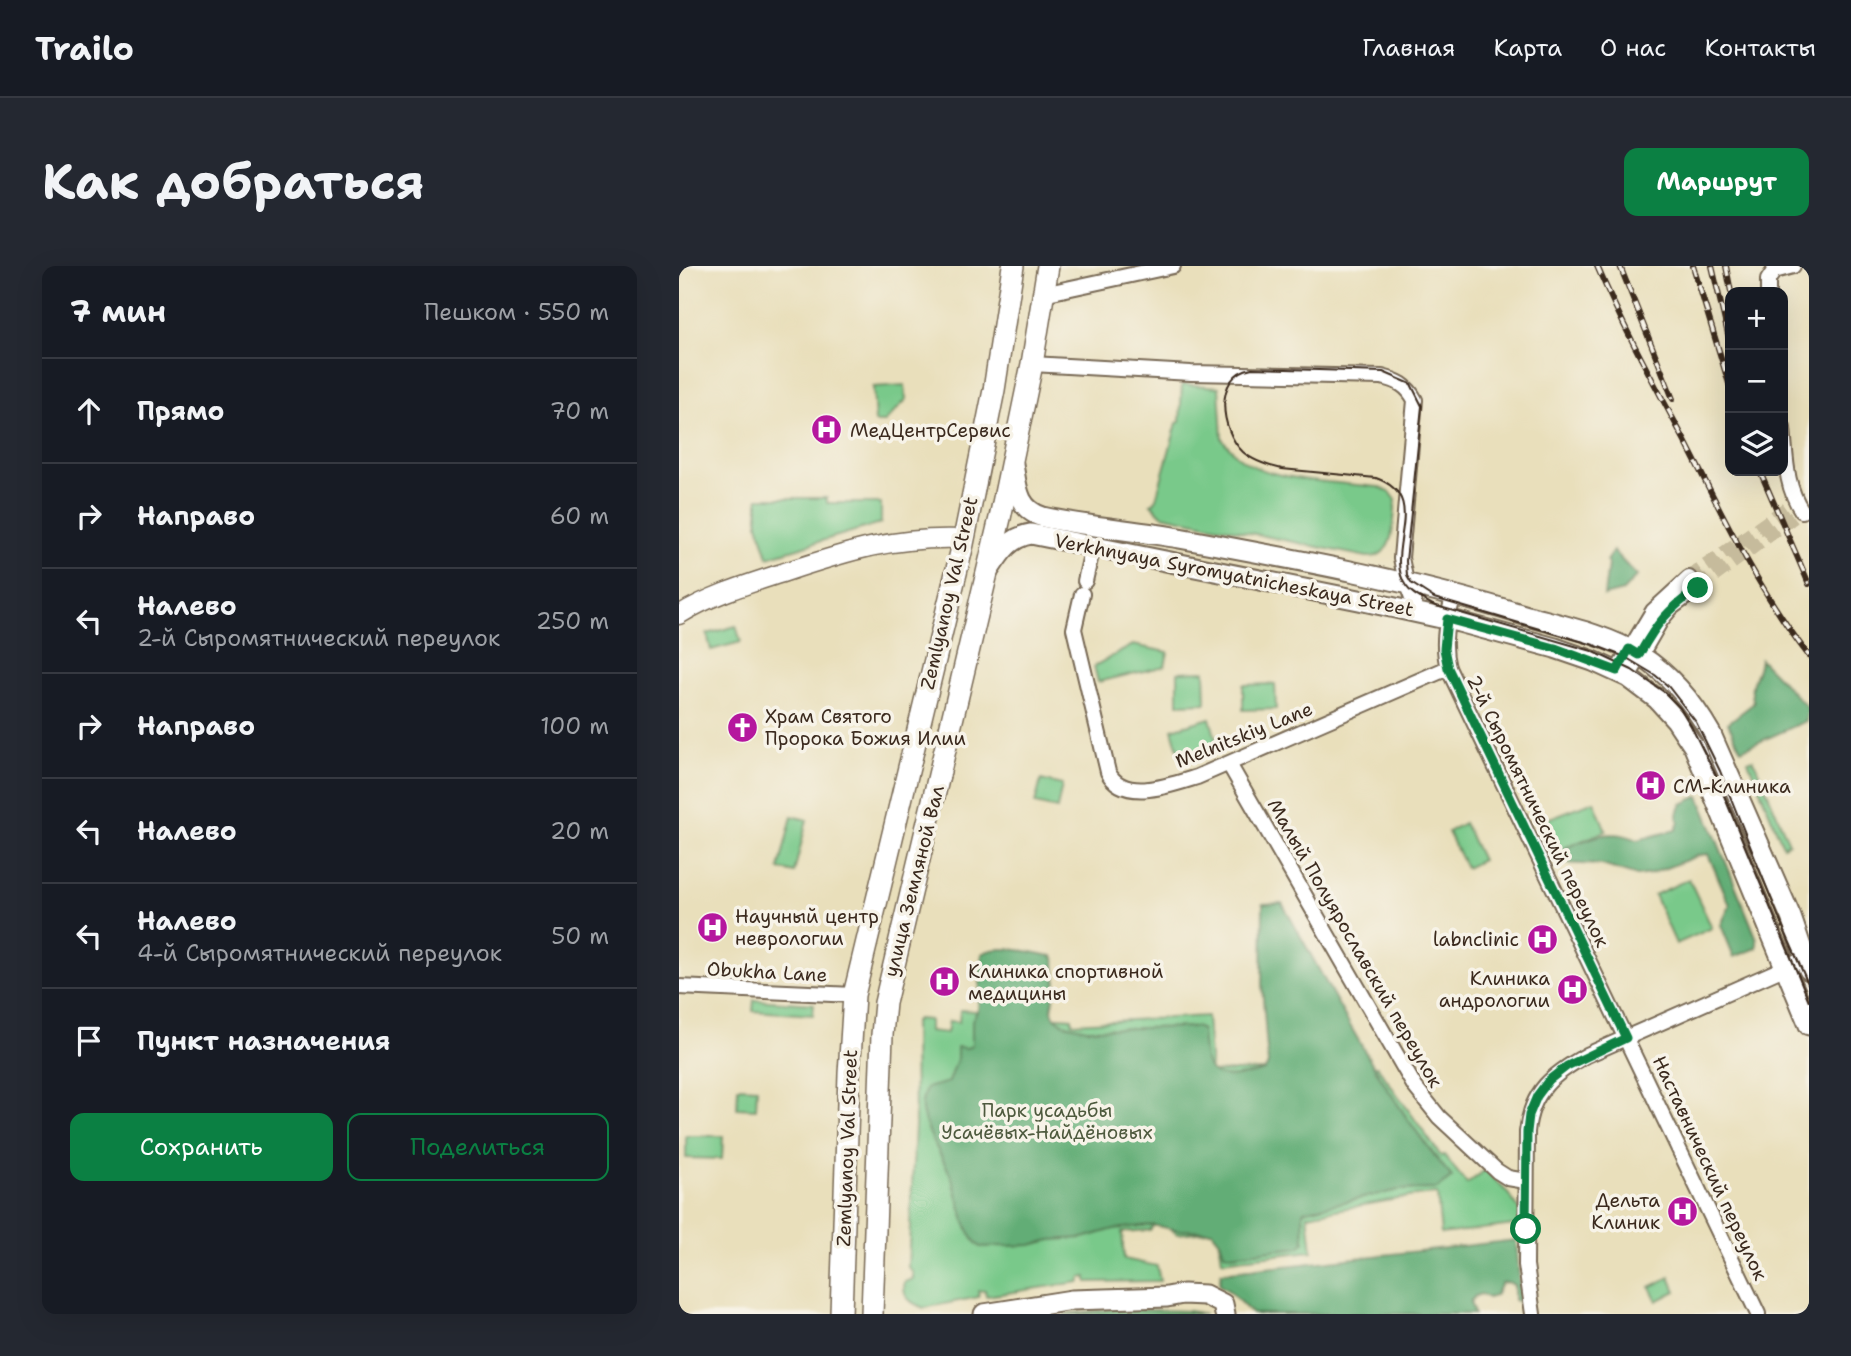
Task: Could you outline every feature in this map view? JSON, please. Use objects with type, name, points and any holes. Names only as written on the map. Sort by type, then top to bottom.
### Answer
[{"type":"main road","name":"Zemlyanoy Val Street","points":[[842,1293],[854,995],[964,539],[995,383],[1013,266]]},
{"type":"main road","points":[[1012,456],[1032,364],[1048,266]]},
{"type":"main road","name":"улица Земляной Вал","points":[[873,1309],[885,1003],[987,573],[1012,456]]},
{"type":"main road","name":"Verkhnyaya Syromyatnicheskaya Street","points":[[1012,456],[1020,499],[1029,511],[1043,517],[1178,538],[1406,582],[1634,649],[1678,686],[1711,734],[1751,820],[1807,962]]},
{"type":"main road","name":"Verkhnyaya Syromyatnicheskaya Street","points":[[987,573],[1003,550],[1016,538],[1031,534],[1447,619],[1555,648],[1623,674],[1657,699],[1676,720],[1694,747],[1809,1025]]},
{"type":"main road","points":[[833,1314],[842,1293]]},
{"type":"main road","points":[[841,1314],[842,1293]]},
{"type":"main road","points":[[984,1314],[1072,1300],[1167,1297],[1183,1294],[1205,1295],[1223,1304],[1225,1314]]},
{"type":"main road","points":[[1167,1297],[1203,1308],[1212,1314]]},
{"type":"street","points":[[1043,294],[1173,266]]},
{"type":"street","points":[[1769,287],[1770,275],[1778,269],[1793,266]]},
{"type":"street","points":[[1032,364],[1397,380],[1409,389],[1415,400],[1410,481],[1401,558],[1417,612]]},
{"type":"street","points":[[1788,475],[1798,508]]},
{"type":"street","points":[[679,615],[727,592],[854,550],[914,538],[964,539]]},
{"type":"street","name":"Melnitskiy Lane","points":[[1093,546],[1074,629],[1108,772],[1117,785],[1140,789],[1197,777],[1448,668]]},
{"type":"street","points":[[1623,674],[1634,649],[1694,583]]},
{"type":"street","name":"2-й Сыромятнический переулок","points":[[1454,594],[1447,619],[1444,649],[1448,668],[1626,1038]]},
{"type":"street","name":"Малый Полуярославский переулок","points":[[1229,764],[1385,1037],[1425,1101],[1497,1171],[1508,1178],[1526,1181]]},
{"type":"street","points":[[1533,1314],[1526,1265],[1529,1115],[1537,1096],[1549,1080],[1567,1066],[1626,1038],[1785,967],[1807,962]]},
{"type":"street","name":"Obukha Lane","points":[[679,987],[854,995]]},
{"type":"street","name":"Наставнический переулок","points":[[1626,1038],[1758,1314]]},
{"type":"green space","points":[[1182,384],[1219,387],[1222,439],[1241,459],[1254,466],[1288,476],[1379,487],[1390,492],[1396,500],[1388,545],[1376,556],[1367,557],[1162,515],[1151,504],[1155,502],[1177,423],[1180,422]]},
{"type":"green space","points":[[905,385],[906,400],[885,422],[875,422],[873,387]]},
{"type":"green space","points":[[758,498],[827,498],[827,503],[881,503],[881,523],[768,557],[758,524]]},
{"type":"green space","points":[[1613,551],[1637,576],[1623,591],[1604,596],[1608,564],[1606,561]]},
{"type":"green space","points":[[736,626],[741,642],[711,650],[707,634]]},
{"type":"green space","points":[[1133,645],[1168,652],[1165,666],[1098,682],[1094,666]]},
{"type":"green space","points":[[1760,659],[1808,708],[1806,721],[1741,750],[1728,723],[1754,703],[1752,684]]},
{"type":"green space","points":[[1205,671],[1206,703],[1178,704],[1178,672]]},
{"type":"green space","points":[[1275,684],[1276,709],[1243,710],[1243,685]]},
{"type":"green space","points":[[1210,718],[1218,747],[1180,757],[1172,729]]},
{"type":"green space","points":[[1753,759],[1789,843],[1783,846],[1748,761]]},
{"type":"green space","points":[[1041,780],[1062,785],[1057,809],[1035,804]]},
{"type":"green space","points":[[1699,796],[1757,939],[1757,948],[1734,957],[1721,925],[1730,905],[1708,854],[1637,876],[1602,865],[1562,863],[1559,851],[1607,834],[1637,840],[1676,830],[1679,822],[1677,815],[1682,804]]},
{"type":"green space","points":[[1594,801],[1606,831],[1559,850],[1547,819]]},
{"type":"green space","points":[[792,816],[807,820],[794,873],[779,869]]},
{"type":"green space","points":[[1464,823],[1482,860],[1466,868],[1448,832]]},
{"type":"green space","points":[[1689,879],[1712,928],[1676,944],[1654,895]]},
{"type":"green space","name":"Парк усадьбы Усачёвых-Найдёновых","points":[[1282,903],[1381,1079],[1403,1113],[1452,1177],[1437,1189],[1399,1190],[1303,1211],[1304,1242],[1300,1247],[1230,1255],[1224,1253],[1220,1241],[1212,1231],[1178,1230],[1151,1225],[1114,1229],[1083,1238],[1051,1240],[1031,1245],[980,1247],[966,1224],[951,1176],[928,1131],[922,1108],[926,1088],[949,1082],[957,1059],[957,1047],[967,1048],[972,1045],[972,1020],[978,1010],[982,954],[1006,949],[1053,956],[1056,980],[1052,1010],[1054,1016],[1064,1024],[1087,1029],[1196,1027],[1202,1030],[1205,1056],[1211,1070],[1224,1076],[1242,1075],[1265,1070],[1268,1064],[1262,985],[1263,904]]},
{"type":"green space","points":[[754,1000],[814,1004],[813,1015],[753,1011]]},
{"type":"green space","name":"Парк усадьбы Усачёвых-Найдёновых","points":[[960,1010],[1072,1018],[1072,1023],[1207,1016],[1211,1072],[1377,1066],[1441,1156],[1444,1155],[1467,1184],[1485,1170],[1506,1191],[1521,1212],[1520,1221],[1514,1225],[1441,1234],[1437,1194],[1414,1196],[1308,1215],[1312,1251],[1222,1261],[1218,1230],[1177,1234],[1161,1221],[1157,1221],[1150,1230],[1122,1232],[1124,1259],[1157,1266],[1160,1281],[1087,1282],[1087,1277],[1080,1278],[1080,1282],[986,1296],[985,1290],[978,1291],[979,1297],[924,1308],[908,1299],[904,1292],[905,1282],[913,1279],[913,1273],[908,1267],[915,1125],[914,1022],[917,1019],[929,1020],[929,1031],[947,1033],[949,1021],[959,1022]]},
{"type":"green space","points":[[738,1087],[757,1088],[756,1109],[737,1108]]},
{"type":"green space","points":[[686,1136],[723,1136],[722,1159],[686,1158]]},
{"type":"green space","points":[[1516,1240],[1521,1302],[1514,1300],[1514,1285],[1501,1283],[1495,1296],[1475,1296],[1470,1302],[1474,1314],[1252,1314],[1219,1285],[1221,1273]]},
{"type":"green space","points":[[1670,1277],[1676,1291],[1657,1301],[1650,1287]]},
{"type":"green space","points":[[1117,1309],[1189,1311],[1205,1314],[1064,1314]]},
{"type":"tunnel","points":[[1689,578],[1790,506]]},
{"type":"tunnel","points":[[1698,588],[1796,515]]},
{"type":"tram line","points":[[1809,986],[1720,771],[1696,722],[1668,686],[1625,657],[1594,645],[1434,598],[1411,583],[1407,576],[1406,561],[1422,406],[1411,384],[1383,372],[1252,368],[1239,373],[1231,381],[1224,404],[1229,431],[1243,452],[1261,463],[1282,469],[1376,478],[1392,487],[1401,498],[1404,512],[1400,572],[1406,586],[1415,594],[1433,605],[1592,651],[1632,670],[1664,692],[1680,708],[1715,774],[1809,1001]]},
{"type":"railway","points":[[1597,266],[1640,356],[1743,552],[1774,606],[1809,656]]},
{"type":"railway","points":[[1620,266],[1673,399]]},
{"type":"railway","points":[[1693,266],[1725,371]]},
{"type":"railway","points":[[1712,266],[1725,322]]},
{"type":"railway","points":[[1726,266],[1730,287]]},
{"type":"railway","points":[[1762,476],[1809,584]]},
{"type":"place","name":"МедЦентрСервис","points":[[827,430]]},
{"type":"place","name":"Храм Святого Пророка Божия Илии","points":[[742,727]]},
{"type":"place","name":"СМ-Клиника","points":[[1650,786]]},
{"type":"place","name":"Научный центр неврологии","points":[[712,927]]},
{"type":"place","name":"labnclinic","points":[[1542,939]]},
{"type":"place","name":"Клиника спортивной медицины","points":[[945,982]]},
{"type":"place","name":"Клиника андрологии","points":[[1573,989]]},
{"type":"place","name":"Дельта Клиник","points":[[1683,1211]]},
{"type":"route","points":[[1526,1229],[1527,1132],[1529,1115],[1537,1096],[1549,1080],[1567,1066],[1626,1038],[1448,668],[1444,649],[1447,619],[1555,648],[1617,671],[1629,649],[1639,655],[1652,632],[1671,608],[1698,588]]}]
